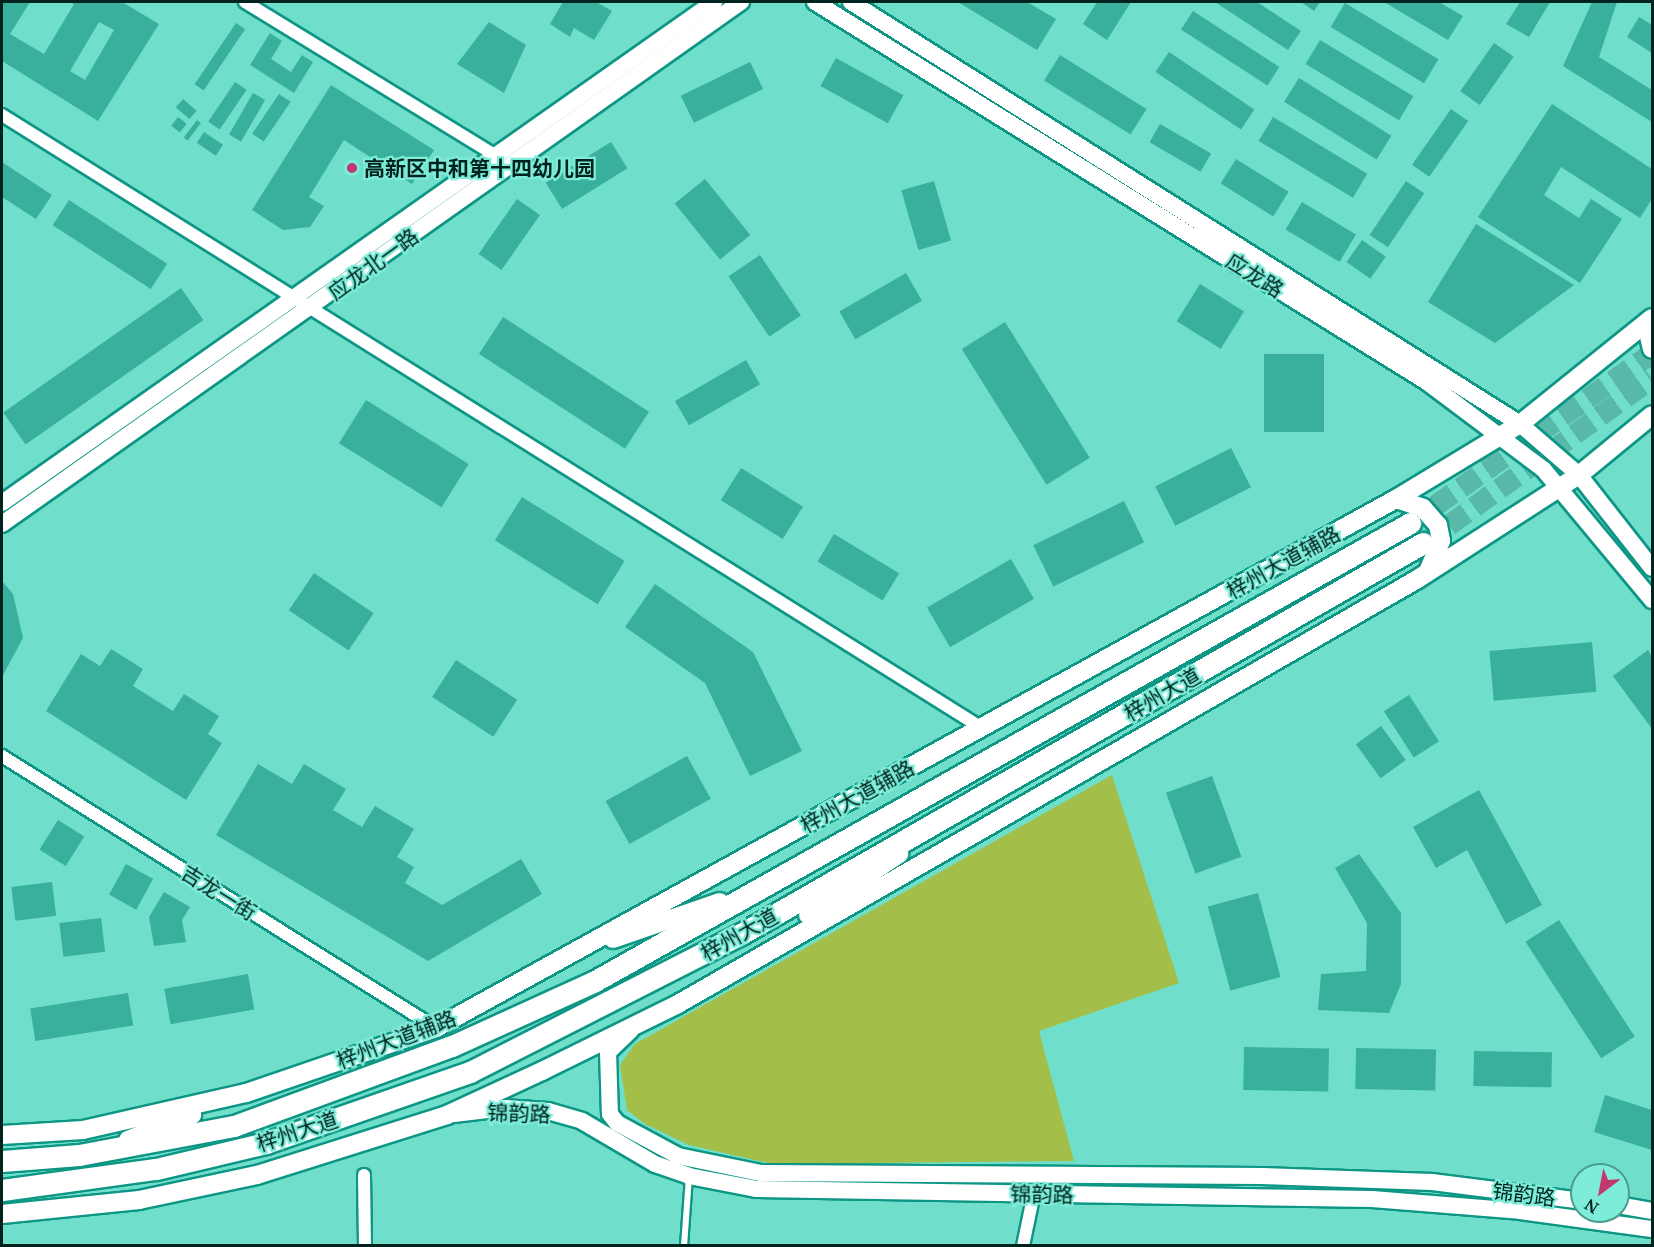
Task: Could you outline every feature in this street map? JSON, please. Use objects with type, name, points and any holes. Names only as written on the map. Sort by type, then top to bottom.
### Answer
[{"type":"highway","name":"梓州大道","points":[[2,1161],[100,1151],[234,1126],[452,1046],[595,981],[769,881],[1410,523]]},
{"type":"highway","name":"梓州大道","points":[[2,1190],[133,1173],[266,1143],[470,1072],[721,945],[1423,543]]},
{"type":"main road","name":"梓州大道辅路","points":[[2,1136],[83,1130],[258,1089],[436,1028],[1396,499],[1520,424],[1652,318]]},
{"type":"main road","points":[[1652,318],[1648,332],[1653,349]]},
{"type":"main road","points":[[2,1214],[139,1200],[257,1175],[447,1115],[635,1025],[695,994],[1427,572],[1579,475],[1653,415]]},
{"type":"main road","points":[[1396,499],[1423,508],[1438,525],[1441,541],[1427,572]]},
{"type":"main road","points":[[695,994],[985,795]]},
{"type":"main road","points":[[580,949],[673,921],[769,881]]},
{"type":"main road","points":[[100,1151],[258,1089]]},
{"type":"street","points":[[245,2],[496,156]]},
{"type":"street","name":"应龙北一路","points":[[2,503],[714,2]]},
{"type":"street","name":"应龙北一路","points":[[2,524],[311,309],[741,2]]},
{"type":"street","name":"应龙路","points":[[814,2],[1427,382],[1500,435],[1560,486],[1653,600]]},
{"type":"street","name":"应龙路","points":[[851,2],[1520,424],[1579,475],[1653,568]]},
{"type":"street","points":[[2,115],[982,728]]},
{"type":"street","name":"吉龙一街","points":[[2,756],[436,1028]]},
{"type":"street","name":"锦韵路","points":[[635,1025],[608,1052],[610,1114],[617,1123],[678,1156],[761,1173],[1262,1176],[1432,1182],[1570,1199]]},
{"type":"street","name":"锦韵路","points":[[447,1115],[504,1108],[548,1111],[582,1121],[656,1164],[689,1176],[756,1189],[1372,1199],[1520,1210],[1653,1229]]},
{"type":"street","points":[[364,1175],[365,1245]]},
{"type":"street","points":[[1023,1245],[1034,1193]]},
{"type":"street","points":[[1630,1207],[1653,1211]]},
{"type":"lane","points":[[684,1245],[689,1176]]},
{"type":"green space","points":[[1112,775],[1179,983],[1039,1031],[1074,1161],[773,1164],[689,1145],[645,1124],[627,1110],[620,1065],[635,1044]]},
{"type":"building","points":[[2,2],[30,2],[10,34],[44,54],[74,4],[70,2],[122,2],[159,24],[98,121],[2,61]],"holes":[[[99,22],[114,30],[85,80],[70,71]]]},
{"type":"building","points":[[563,2],[596,2],[612,11],[594,40],[574,28],[570,37],[550,24]]},
{"type":"building","points":[[958,2],[1027,2],[1056,19],[1037,50]]},
{"type":"building","points":[[1097,2],[1131,2],[1107,40],[1083,24]]},
{"type":"building","points":[[1215,2],[1257,2],[1301,31],[1288,50]]},
{"type":"building","points":[[1301,2],[1320,2],[1314,11]]},
{"type":"building","points":[[1384,2],[1439,2],[1463,16],[1448,40]]},
{"type":"building","points":[[1520,2],[1550,2],[1529,37],[1506,24]]},
{"type":"building","points":[[1592,2],[1617,2],[1599,57],[1652,90],[1652,122],[1563,66]]},
{"type":"building","points":[[1345,3],[1438,59],[1424,83],[1331,27]]},
{"type":"building","points":[[1193,11],[1279,67],[1267,86],[1181,29]]},
{"type":"building","points":[[1639,17],[1652,25],[1652,53],[1627,37]]},
{"type":"building","points":[[489,22],[526,45],[504,93],[457,64]]},
{"type":"building","points":[[236,23],[245,29],[204,90],[195,84]]},
{"type":"building","points":[[270,33],[282,41],[271,59],[291,72],[302,55],[313,62],[294,93],[250,65]]},
{"type":"building","points":[[1320,40],[1413,96],[1399,120],[1306,64]]},
{"type":"building","points":[[1494,43],[1514,57],[1480,105],[1460,91]]},
{"type":"building","points":[[1169,52],[1254,110],[1241,129],[1156,72]]},
{"type":"building","points":[[1060,55],[1147,109],[1131,134],[1044,80]]},
{"type":"building","points":[[836,58],[903,95],[888,123],[820,86]]},
{"type":"building","points":[[750,62],[763,89],[694,123],[681,96]]},
{"type":"building","points":[[1299,78],[1391,136],[1377,160],[1284,102]]},
{"type":"building","points":[[235,82],[247,90],[220,130],[208,122]]},
{"type":"building","points":[[331,85],[434,150],[412,184],[344,140],[309,197],[324,206],[310,227],[283,230],[252,210]]},
{"type":"building","points":[[253,93],[265,100],[241,142],[229,135]]},
{"type":"building","points":[[279,94],[291,102],[264,142],[252,134]]},
{"type":"building","points":[[183,99],[197,111],[189,119],[176,107]]},
{"type":"building","points":[[1552,104],[1652,169],[1652,199],[1640,218],[1561,167],[1544,195],[1579,218],[1591,199],[1622,219],[1580,283],[1478,217]]},
{"type":"building","points":[[1451,109],[1468,121],[1429,177],[1412,165]]},
{"type":"building","points":[[178,117],[187,124],[180,132],[171,126]]},
{"type":"building","points":[[1273,117],[1367,174],[1353,198],[1259,141]]},
{"type":"building","points":[[197,120],[201,123],[188,141],[184,138]]},
{"type":"building","points":[[1160,124],[1211,154],[1201,172],[1150,142]]},
{"type":"building","points":[[204,132],[223,145],[216,156],[197,143]]},
{"type":"building","points":[[611,142],[627,168],[562,209],[546,183]]},
{"type":"building","points":[[1236,159],[1289,192],[1273,216],[1221,184]]},
{"type":"building","points":[[2,162],[52,195],[36,219],[2,197]]},
{"type":"building","points":[[705,179],[750,235],[720,259],[675,204]]},
{"type":"building","points":[[934,181],[951,241],[918,250],[901,190]]},
{"type":"building","points":[[1406,181],[1424,193],[1388,247],[1370,235]]},
{"type":"building","points":[[517,199],[540,215],[502,270],[479,254]]},
{"type":"building","points":[[69,200],[167,264],[151,289],[53,225]]},
{"type":"building","points":[[1302,202],[1356,234],[1340,262],[1286,229]]},
{"type":"building","points":[[1476,224],[1574,285],[1495,343],[1428,302]]},
{"type":"building","points":[[1362,240],[1386,257],[1370,279],[1347,262]]},
{"type":"building","points":[[760,255],[801,316],[769,337],[728,276]]},
{"type":"building","points":[[906,273],[922,301],[855,339],[839,312]]},
{"type":"building","points":[[1200,284],[1244,312],[1221,349],[1177,321]]},
{"type":"building","points":[[181,288],[203,320],[26,444],[3,412]]},
{"type":"building","points":[[503,317],[649,412],[625,449],[479,354]]},
{"type":"building","points":[[1005,322],[1090,458],[1047,485],[962,349]]},
{"type":"building","points":[[1264,354],[1324,354],[1324,432],[1264,432]]},
{"type":"building","points":[[746,360],[760,384],[689,425],[675,401]]},
{"type":"building","points":[[366,400],[469,464],[442,507],[339,443]]},
{"type":"building","points":[[1231,448],[1251,487],[1175,526],[1155,487]]},
{"type":"building","points":[[741,468],[803,507],[783,539],[721,500]]},
{"type":"building","points":[[522,497],[625,561],[598,604],[495,540]]},
{"type":"building","points":[[1124,501],[1144,542],[1053,587],[1033,545]]},
{"type":"building","points":[[834,534],[899,573],[883,601],[818,561]]},
{"type":"building","points":[[1011,559],[1034,599],[950,647],[927,608]]},
{"type":"building","points":[[314,573],[374,613],[349,651],[289,610]]},
{"type":"building","points":[[2,581],[13,594],[23,638],[2,677]]},
{"type":"building","points":[[655,584],[753,652],[802,751],[750,776],[705,683],[625,627]]},
{"type":"building","points":[[1592,642],[1596,692],[1494,701],[1489,651]]},
{"type":"building","points":[[111,649],[143,669],[133,686],[173,711],[184,694],[219,716],[208,734],[222,743],[186,800],[46,711],[81,654],[100,666]]},
{"type":"building","points":[[1648,650],[1652,657],[1652,729],[1613,676]]},
{"type":"building","points":[[456,660],[517,700],[493,737],[432,697]]},
{"type":"building","points":[[1409,695],[1439,741],[1414,757],[1384,711]]},
{"type":"building","points":[[1381,726],[1406,760],[1381,778],[1356,744]]},
{"type":"building","points":[[687,756],[711,799],[629,844],[606,801]]},
{"type":"building","points":[[258,764],[292,784],[304,764],[346,789],[333,810],[362,827],[375,806],[414,829],[397,857],[414,867],[405,883],[442,905],[521,859],[542,894],[428,961],[216,835]]},
{"type":"building","points":[[1212,776],[1241,857],[1195,874],[1166,793]]},
{"type":"building","points":[[1479,790],[1542,905],[1506,924],[1467,850],[1436,868],[1413,827]]},
{"type":"building","points":[[58,820],[84,836],[66,866],[39,850]]},
{"type":"building","points":[[1359,854],[1401,913],[1401,984],[1389,1013],[1318,1010],[1321,974],[1366,971],[1367,923],[1335,868]]},
{"type":"building","points":[[126,864],[153,879],[136,910],[109,895]]},
{"type":"building","points":[[52,882],[56,916],[15,921],[11,887]]},
{"type":"building","points":[[164,892],[190,907],[182,920],[186,942],[154,946],[149,917]]},
{"type":"building","points":[[1258,893],[1281,977],[1230,990],[1208,906]]},
{"type":"building","points":[[101,918],[105,952],[63,957],[59,923]]},
{"type":"building","points":[[1559,920],[1635,1037],[1601,1058],[1525,942]]},
{"type":"building","points":[[248,974],[254,1009],[171,1024],[164,989]]},
{"type":"building","points":[[128,993],[133,1026],[35,1041],[30,1008]]},
{"type":"building","points":[[1244,1047],[1329,1048],[1328,1091],[1243,1090]]},
{"type":"building","points":[[1356,1048],[1436,1049],[1435,1090],[1355,1089]]},
{"type":"building","points":[[1474,1051],[1552,1052],[1551,1087],[1473,1086]]},
{"type":"building","points":[[1605,1095],[1652,1110],[1652,1150],[1594,1132]]},
{"type":"tunnel","points":[[1410,523],[1652,353]]},
{"type":"tunnel","points":[[1424,543],[1652,378]]},
{"type":"place","name":"高新区中和第十四幼儿园","points":[[352,168]]}]
